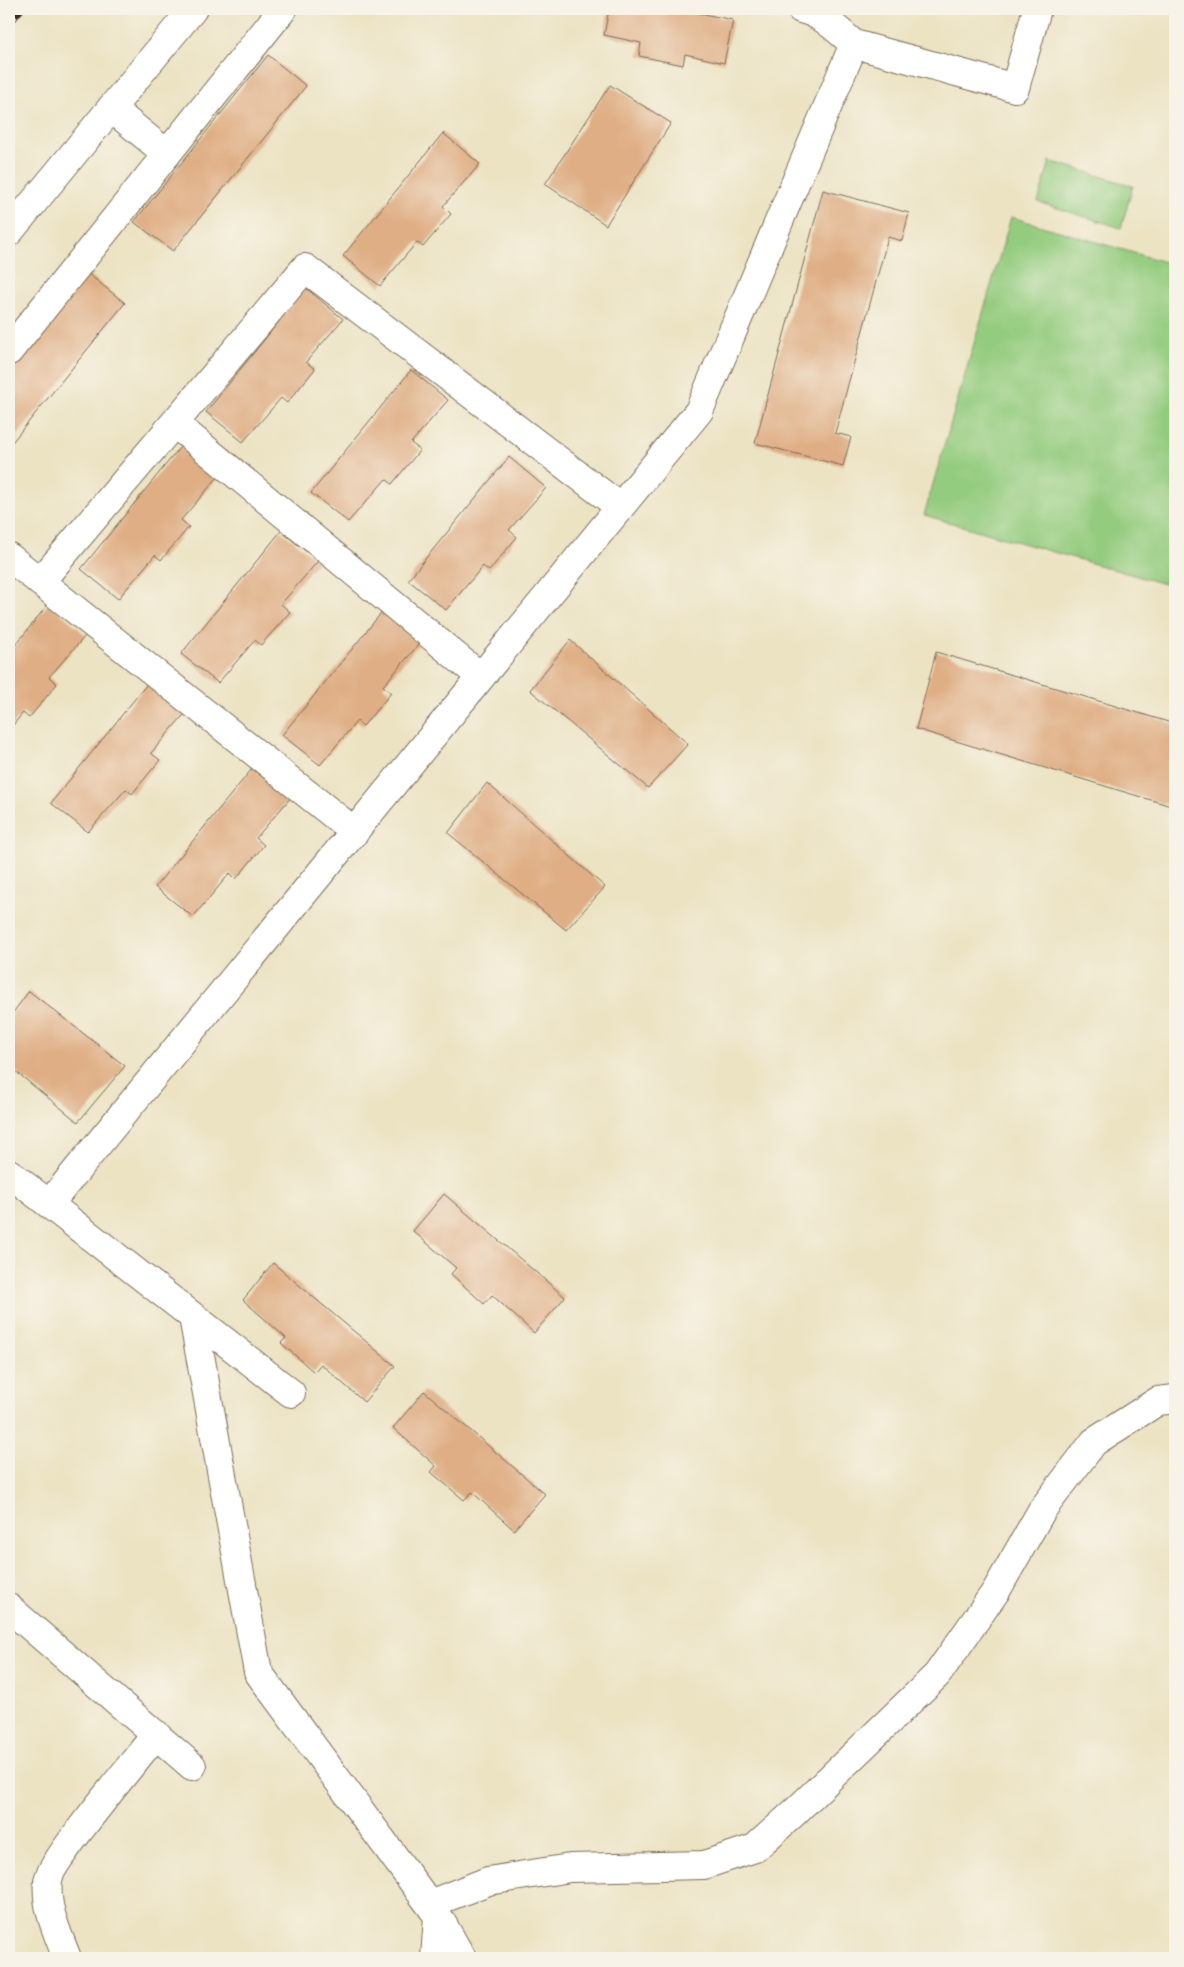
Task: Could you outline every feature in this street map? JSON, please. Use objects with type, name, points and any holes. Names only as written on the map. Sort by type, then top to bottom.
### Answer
[{"type":"street","points":[[9,232],[193,9]]},
{"type":"street","points":[[9,351],[283,9]]},
{"type":"street","points":[[801,9],[814,12],[854,44],[1016,88],[1037,9]]},
{"type":"street","points":[[49,1204],[699,411],[854,44]]},
{"type":"street","points":[[111,108],[167,154]]},
{"type":"street","points":[[40,582],[305,268],[620,507]]},
{"type":"street","points":[[174,423],[481,677]]},
{"type":"street","points":[[9,557],[354,832]]},
{"type":"street","points":[[9,1173],[291,1393]]},
{"type":"street","points":[[193,1317],[258,1672],[434,1910],[462,1958]]},
{"type":"street","points":[[434,1910],[488,1880],[570,1868],[704,1865],[755,1848],[937,1675],[996,1591],[1042,1510],[1094,1442],[1158,1401],[1175,1399]]},
{"type":"street","points":[[9,1608],[192,1766]]},
{"type":"street","points":[[67,1958],[49,1908],[48,1879],[63,1854],[156,1734]]},
{"type":"street","points":[[434,1910],[435,1958]]},
{"type":"green space","points":[[1050,161],[1133,186],[1121,228],[1038,202]]},
{"type":"green space","points":[[1011,217],[1175,265],[1175,587],[924,515]]},
{"type":"building","points":[[609,9],[680,9],[733,20],[724,63],[685,54],[683,65],[639,56],[641,43],[604,35]]},
{"type":"building","points":[[268,55],[306,86],[173,251],[134,222]]},
{"type":"building","points":[[610,85],[671,123],[606,225],[545,184]]},
{"type":"building","points":[[443,133],[480,164],[443,206],[451,214],[423,247],[417,242],[380,286],[343,256]]},
{"type":"building","points":[[823,190],[909,213],[902,241],[888,237],[835,433],[851,437],[843,466],[755,443]]},
{"type":"building","points":[[86,272],[125,303],[9,446],[9,369]]},
{"type":"building","points":[[306,288],[343,319],[306,362],[315,369],[287,403],[281,398],[243,442],[206,412]]},
{"type":"building","points":[[411,370],[448,400],[411,443],[420,450],[392,484],[386,479],[348,522],[311,493]]},
{"type":"building","points":[[181,446],[218,477],[181,520],[189,527],[161,560],[155,555],[118,599],[81,569]]},
{"type":"building","points":[[509,457],[546,488],[509,530],[517,537],[489,571],[483,566],[446,610],[408,580]]},
{"type":"building","points":[[281,531],[318,561],[281,604],[290,612],[261,645],[255,640],[218,683],[181,654]]},
{"type":"building","points":[[49,603],[86,635],[49,677],[57,684],[29,718],[23,713],[9,730],[9,653]]},
{"type":"building","points":[[382,612],[420,643],[383,686],[391,693],[363,726],[357,721],[320,765],[282,735]]},
{"type":"building","points":[[570,640],[688,744],[648,788],[530,690]]},
{"type":"building","points":[[936,652],[1175,724],[1175,794],[1171,806],[916,729]]},
{"type":"building","points":[[151,679],[188,710],[151,753],[160,760],[132,794],[126,789],[88,832],[51,803]]},
{"type":"building","points":[[256,764],[293,795],[256,838],[264,845],[236,879],[230,873],[193,917],[155,887]]},
{"type":"building","points":[[487,783],[605,887],[566,930],[448,833]]},
{"type":"building","points":[[29,991],[125,1066],[78,1122],[9,1066],[9,1018]]},
{"type":"building","points":[[444,1194],[565,1297],[534,1333],[492,1295],[484,1304],[451,1274],[456,1268],[413,1231]]},
{"type":"building","points":[[273,1263],[395,1366],[364,1402],[321,1364],[314,1372],[281,1343],[286,1338],[243,1300]]},
{"type":"building","points":[[424,1391],[545,1494],[514,1530],[472,1492],[464,1500],[431,1472],[436,1466],[393,1428]]},
{"type":"railway","points":[[9,25],[22,9]]}]
